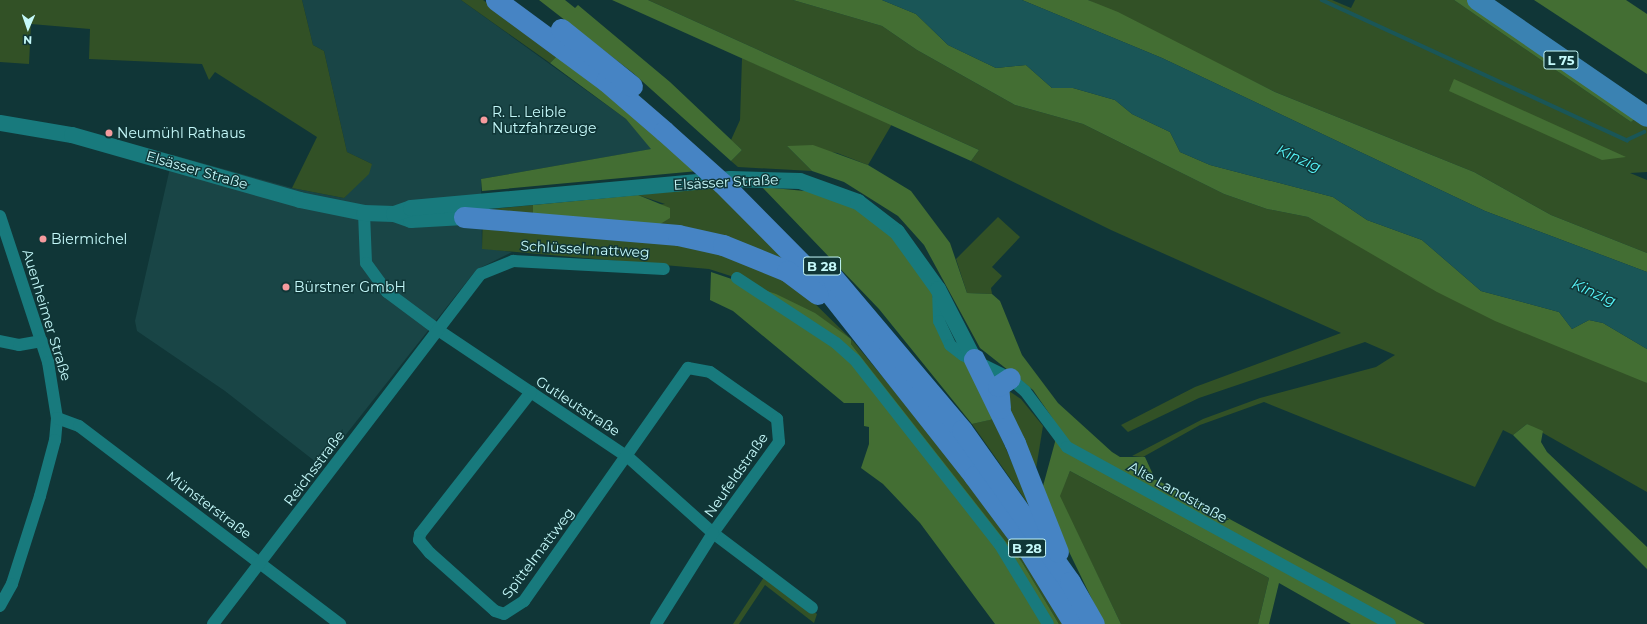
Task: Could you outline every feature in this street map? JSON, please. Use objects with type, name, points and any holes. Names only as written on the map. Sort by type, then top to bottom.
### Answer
[{"type":"highway","name":"B 28","points":[[496,0],[606,81],[699,162],[784,244],[858,327],[1026,546],[1074,624]]},
{"type":"highway","name":"B 28","points":[[522,0],[610,65],[716,160],[856,301],[962,430],[1070,582],[1094,624]]},
{"type":"highway","points":[[468,211],[678,235],[723,245],[787,272],[858,327]]},
{"type":"highway","points":[[974,359],[1001,410],[1070,582]]},
{"type":"highway","points":[[1001,410],[998,386],[1010,378]]},
{"type":"main road","name":"L 75","points":[[1477,0],[1647,117]]},
{"type":"street","name":"Elsässer Straße","points":[[0,123],[72,135],[300,200],[364,213],[394,214],[411,220],[659,185],[759,178],[800,181],[845,195],[883,219],[911,247],[938,289],[974,359]]},
{"type":"street","name":"Gutleutstraße","points":[[364,213],[366,263],[387,292],[438,330],[628,457],[713,533],[812,608]]},
{"type":"street","name":"Auenheimer Straße","points":[[0,216],[42,342],[57,398],[55,440],[40,496],[12,584],[0,606]]},
{"type":"street","name":"Schlüsselmattweg","points":[[438,330],[481,274],[513,261],[664,269]]},
{"type":"street","points":[[737,278],[836,343],[855,360],[1000,545],[1048,624]]},
{"type":"street","name":"Reichsstraße","points":[[213,624],[438,330]]},
{"type":"street","points":[[0,341],[19,345],[42,342]]},
{"type":"street","name":"Alte Landstraße","points":[[974,359],[1010,378],[1025,391],[1067,447],[1390,624]]},
{"type":"street","name":"Neufeldstraße","points":[[628,457],[688,368],[702,368],[769,411],[780,428],[779,442],[713,533],[656,624]]},
{"type":"street","name":"Spittelmattweg","points":[[531,392],[420,534],[419,540],[430,553],[495,611],[510,613],[524,601],[628,457]]},
{"type":"street","name":"Münsterstraße","points":[[57,418],[79,426],[340,624]]},
{"type":"shaded area","points":[[302,0],[461,0],[626,119],[652,149],[481,179],[482,248],[512,252],[476,270],[321,466],[225,391],[137,331],[135,321],[173,155],[292,188],[344,198],[372,164],[347,152],[324,51],[313,45]]},
{"type":"green space","points":[[0,0],[302,0],[313,45],[324,51],[347,152],[372,164],[369,174],[344,198],[292,188],[317,137],[215,72],[209,80],[202,64],[89,59],[90,29],[31,24],[29,64],[0,62]]},
{"type":"green space","points":[[461,0],[483,0],[559,54],[550,63]]},
{"type":"green space","points":[[539,0],[565,0],[575,8],[578,5],[670,82],[742,150],[731,161],[633,73]]},
{"type":"green space","points":[[612,0],[648,0],[979,150],[971,161]]},
{"type":"green space","points":[[648,0],[793,0],[882,26],[917,50],[1015,105],[1083,124],[1224,194],[1267,209],[1308,217],[1389,263],[1644,381],[1647,383],[1647,492],[1527,424],[1513,435],[1503,430],[1475,487],[1264,402],[1200,425],[1143,457],[1132,456],[1203,419],[1260,398],[1376,367],[1395,355],[1365,342],[1199,398],[1128,432],[1121,425],[1195,387],[1341,333],[1111,230],[971,161],[979,150]]},
{"type":"green space","points":[[793,0],[882,0],[916,14],[948,45],[996,68],[1026,65],[1052,88],[1073,88],[1115,100],[1132,114],[1170,132],[1180,152],[1210,165],[1333,197],[1367,220],[1422,240],[1481,291],[1559,312],[1572,329],[1589,320],[1603,323],[1647,349],[1647,383],[1495,321],[1437,292],[1308,217],[1267,209],[1224,194],[1083,124],[1015,105],[917,50],[882,26]]},
{"type":"green space","points":[[1022,0],[1088,0],[1118,12],[1275,92],[1474,172],[1551,215],[1647,253],[1647,272],[1485,211],[1162,58]]},
{"type":"green space","points":[[1088,0],[1332,0],[1351,8],[1355,0],[1454,0],[1631,122],[1636,118],[1647,125],[1647,172],[1630,173],[1647,180],[1647,253],[1551,215],[1474,172],[1275,92]]},
{"type":"green space","points":[[1454,0],[1469,0],[1636,118],[1631,122]]},
{"type":"green space","points":[[1534,0],[1626,0],[1647,14],[1647,74]]},
{"type":"green space","points":[[559,54],[698,171],[482,191],[481,179],[651,149],[626,119],[550,63]]},
{"type":"green space","points":[[742,58],[892,124],[868,165],[837,153],[787,146],[812,171],[738,167],[731,161],[742,150],[731,140],[740,120]]},
{"type":"green space","points":[[1454,79],[1626,157],[1602,160],[1449,91]]},
{"type":"green space","points":[[813,145],[868,165],[911,191],[950,243],[967,293],[992,294],[1000,301],[1022,355],[1058,403],[1112,452],[1120,457],[1145,457],[1155,479],[1425,624],[1351,624],[1279,583],[1269,624],[1258,624],[1269,578],[1070,471],[1060,496],[1121,624],[1104,624],[1057,527],[1043,486],[1055,442],[1053,419],[1033,390],[980,348],[924,245],[898,216],[844,182],[812,171],[787,146]]},
{"type":"green space","points":[[717,187],[812,280],[803,292],[851,339],[835,329],[737,278],[709,269],[482,249],[483,210],[533,205],[533,217],[665,204],[638,195]]},
{"type":"green space","points":[[762,187],[816,192],[859,210],[896,241],[932,292],[937,326],[971,366],[994,419],[972,424],[879,309]]},
{"type":"green space","points":[[638,195],[670,208],[670,218],[657,226],[533,217],[533,205]]},
{"type":"green space","points":[[998,217],[1020,237],[992,267],[1002,276],[991,288],[992,294],[967,293],[956,259]]},
{"type":"green space","points":[[711,272],[776,294],[815,313],[851,339],[851,344],[1022,562],[1059,624],[995,624],[920,523],[883,484],[861,468],[869,444],[869,427],[864,426],[864,403],[844,403],[733,311],[710,300]]},
{"type":"green space","points":[[851,339],[973,486],[1067,624],[1059,624],[1022,562],[851,344]]},
{"type":"green space","points":[[1006,389],[1021,399],[1043,426],[1035,475],[1004,398]]},
{"type":"green space","points":[[993,419],[1033,511],[972,424]]},
{"type":"green space","points":[[1527,424],[1543,431],[1541,442],[1547,452],[1647,547],[1647,569],[1513,435]]},
{"type":"green space","points":[[1070,471],[1269,578],[1258,624],[1121,624],[1059,496]]},
{"type":"green space","points":[[764,577],[817,614],[814,623],[765,585],[739,624],[733,624]]},
{"type":"water","name":"Kinzig","points":[[882,0],[1022,0],[1162,58],[1485,211],[1647,272],[1647,349],[1603,323],[1589,320],[1572,329],[1559,312],[1481,291],[1422,240],[1367,220],[1333,197],[1210,165],[1180,152],[1170,132],[1132,114],[1115,100],[1073,88],[1052,88],[1026,65],[996,68],[948,45],[916,14]]},
{"type":"waterway","points":[[1322,0],[1627,140],[1644,132]]},
{"type":"place","name":"R. L. Leible Nutzfahrzeuge","points":[[484,120]]},
{"type":"place","name":"Neumühl Rathaus","points":[[109,133]]},
{"type":"place","name":"Biermichel","points":[[43,239]]},
{"type":"place","name":"Bürstner GmbH","points":[[286,287]]}]
